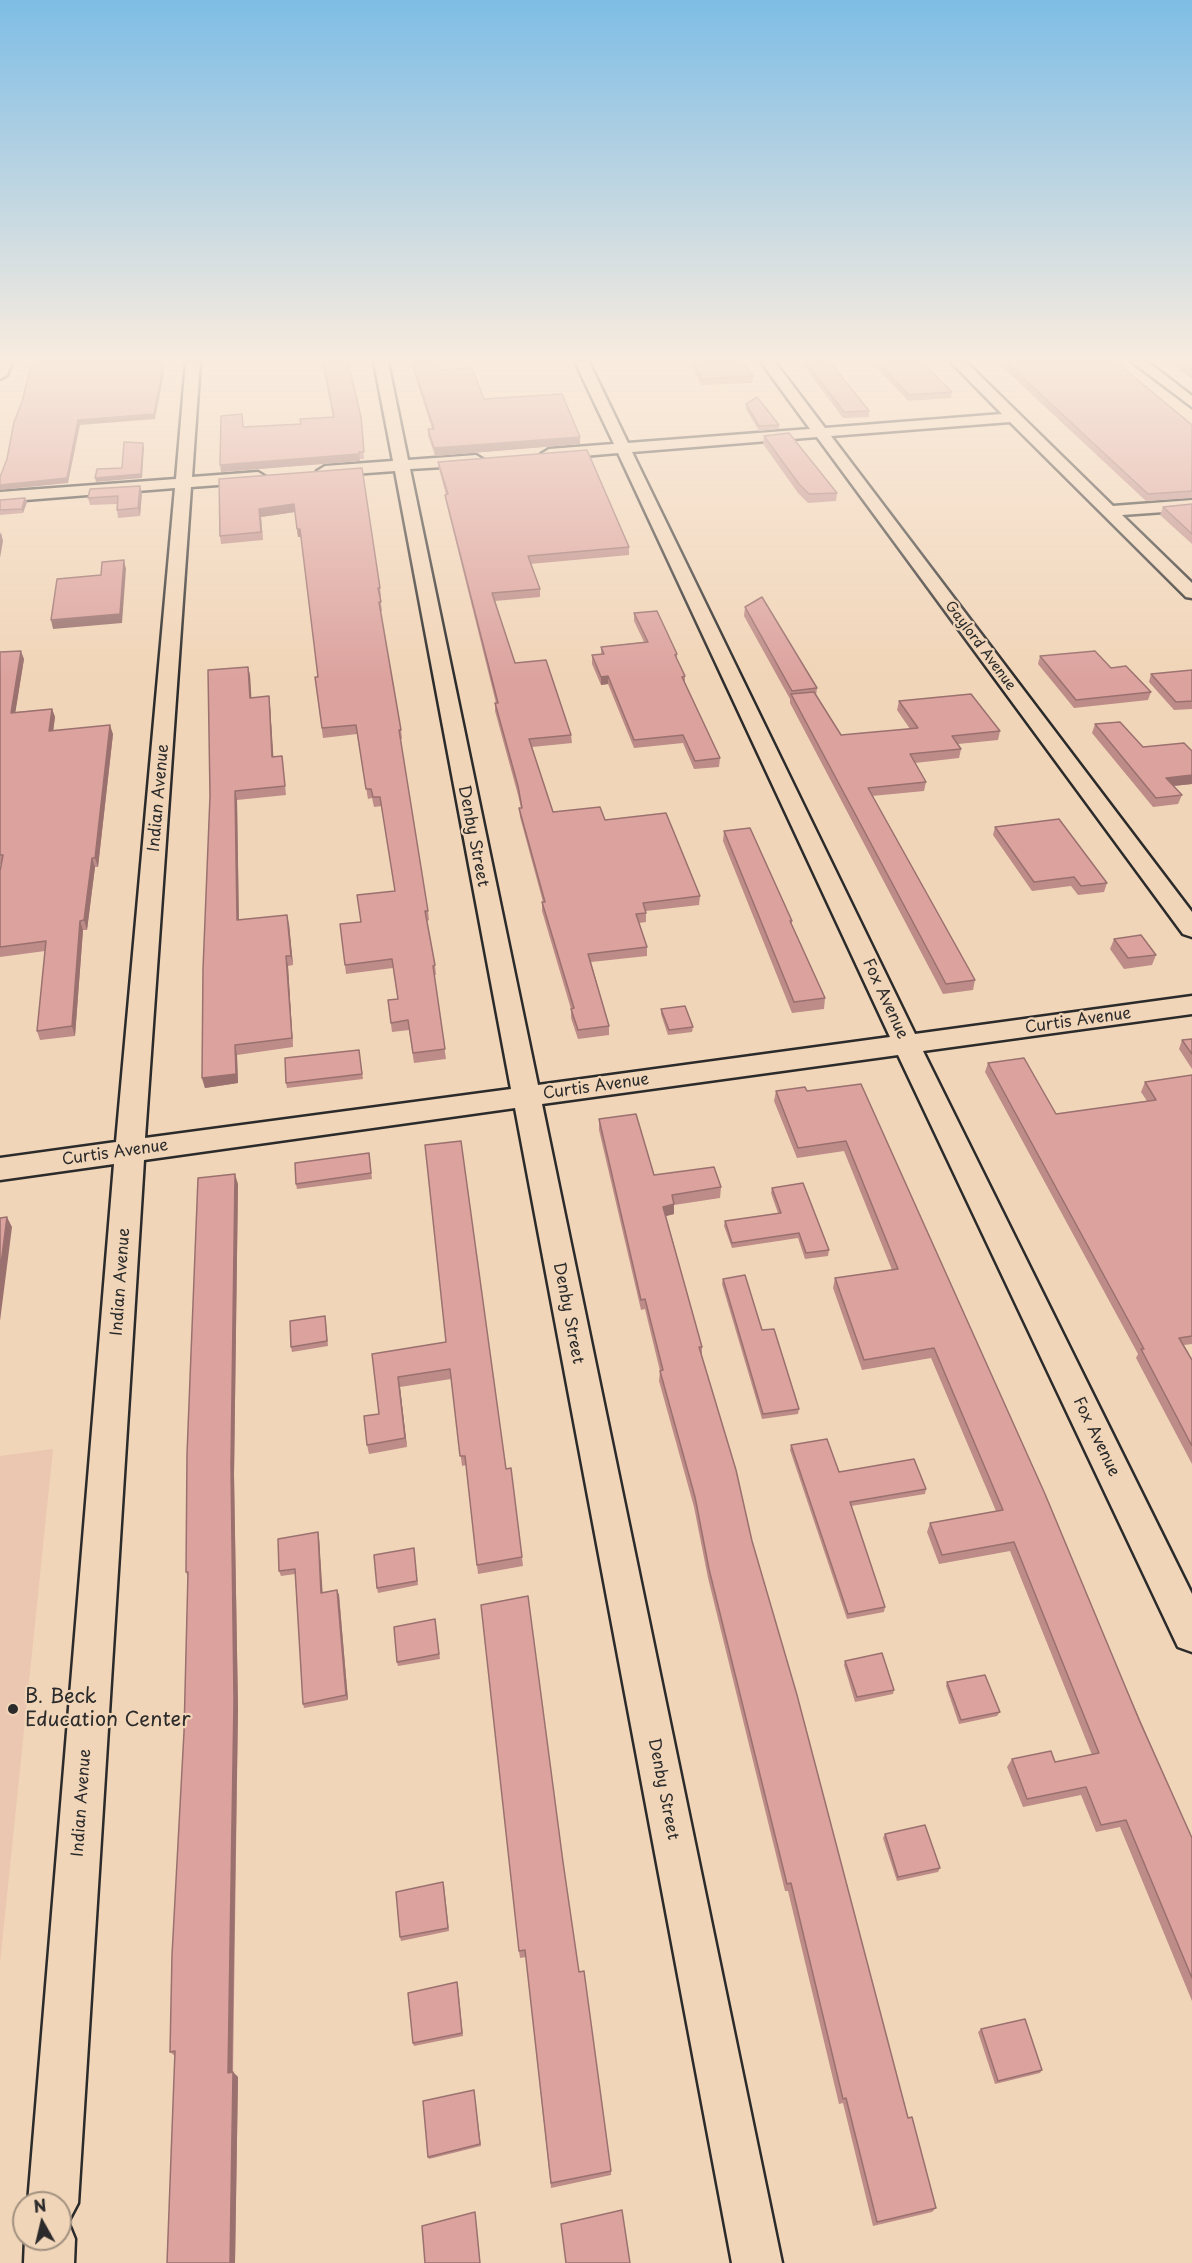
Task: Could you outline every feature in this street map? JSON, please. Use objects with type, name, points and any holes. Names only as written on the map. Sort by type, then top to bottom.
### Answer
[{"type":"street","name":"Indian Avenue","points":[[54,2191],[130,1151],[185,468]]},
{"type":"street","points":[[303,473],[370,468]]},
{"type":"street","name":"Denby Street","points":[[403,468],[757,2263]]},
{"type":"street","name":"Fox Avenue","points":[[631,468],[1192,1634]]},
{"type":"street","name":"Gaylord Avenue","points":[[849,468],[1192,929]]},
{"type":"street","points":[[1065,468],[1192,593]]},
{"type":"street","points":[[0,497],[268,476]]},
{"type":"street","points":[[1109,511],[1192,505]]},
{"type":"street","name":"Curtis Avenue","points":[[0,1168],[1192,1005]]},
{"type":"shaded area","name":"B. Beck Education Center","points":[[53,1449],[0,1963],[0,1456]]},
{"type":"building","points":[[4,468],[69,468],[67,478],[0,485]]},
{"type":"building","points":[[141,468],[141,474],[95,478],[97,469]]},
{"type":"building","points":[[362,468],[380,588],[378,588],[381,602],[379,602],[428,911],[425,911],[435,965],[433,966],[445,1049],[413,1053],[408,1020],[391,1023],[388,1000],[398,999],[392,959],[345,965],[340,924],[361,922],[357,895],[395,891],[380,797],[373,797],[371,789],[366,789],[356,725],[322,728],[300,529],[297,529],[294,504],[259,509],[261,532],[220,536],[219,479]]},
{"type":"building","points":[[440,468],[595,468],[629,547],[528,556],[540,589],[492,593],[515,663],[546,660],[571,735],[529,739],[553,812],[600,807],[605,820],[666,813],[700,896],[643,903],[646,913],[636,914],[647,947],[588,954],[609,1026],[578,1030],[571,1009],[574,1008],[542,902],[545,902],[519,808],[522,808],[518,786],[495,703],[498,703],[445,495],[448,494]]},
{"type":"building","points":[[787,468],[817,468],[837,493],[809,494]]},
{"type":"building","points":[[1120,468],[1192,468],[1192,491],[1148,494]]},
{"type":"building","points":[[140,486],[138,508],[117,510],[118,496],[88,498],[90,489]]},
{"type":"building","points":[[25,498],[22,509],[0,510],[0,500]]},
{"type":"building","points":[[1192,504],[1192,534],[1163,507]]},
{"type":"building","points":[[124,560],[120,614],[51,620],[57,579],[101,575],[102,562]]},
{"type":"building","points":[[762,597],[817,688],[792,691],[745,607]]},
{"type":"building","points":[[657,611],[677,654],[675,655],[685,676],[682,677],[720,758],[695,761],[683,735],[634,740],[608,676],[601,677],[592,655],[604,654],[601,647],[648,642],[634,613]]},
{"type":"building","points":[[21,651],[11,713],[52,709],[49,731],[110,725],[95,858],[92,858],[84,920],[80,921],[72,1026],[37,1031],[46,941],[0,947],[0,871],[3,855],[0,855],[0,652]]},
{"type":"building","points":[[1095,651],[1111,668],[1126,666],[1151,692],[1076,700],[1040,656]]},
{"type":"building","points":[[248,667],[250,698],[269,696],[272,757],[282,756],[285,786],[235,791],[237,920],[287,915],[291,956],[286,956],[292,1038],[235,1045],[236,1074],[202,1078],[203,969],[210,796],[208,670]]},
{"type":"building","points":[[1192,670],[1192,701],[1176,702],[1151,674]]},
{"type":"building","points":[[814,692],[841,735],[918,728],[899,701],[971,694],[1000,731],[952,736],[961,749],[910,754],[926,782],[868,788],[975,980],[946,984],[791,694]]},
{"type":"building","points":[[1120,722],[1143,747],[1184,743],[1192,751],[1192,775],[1166,778],[1182,795],[1156,798],[1095,724]]},
{"type":"building","points":[[1059,819],[1107,883],[1081,886],[1074,877],[1034,882],[995,827]]},
{"type":"building","points":[[750,828],[825,998],[794,1002],[724,831]]},
{"type":"building","points":[[1141,935],[1156,955],[1128,958],[1114,939]]},
{"type":"building","points":[[685,1006],[693,1027],[669,1030],[661,1009]]},
{"type":"building","points":[[1192,1039],[1192,1054],[1182,1040]]},
{"type":"building","points":[[359,1050],[362,1074],[286,1083],[285,1058]]},
{"type":"building","points":[[1024,1058],[1056,1114],[1156,1100],[1145,1082],[1192,1075],[1192,1336],[1179,1338],[1192,1360],[1192,1446],[1141,1349],[1144,1349],[988,1063]]},
{"type":"building","points":[[861,1084],[1045,1494],[1140,1722],[1192,1838],[1192,1978],[1126,1820],[1101,1825],[1086,1787],[1027,1799],[1012,1759],[1051,1751],[1055,1762],[1099,1753],[1014,1542],[942,1555],[930,1523],[1003,1510],[934,1348],[864,1360],[835,1278],[898,1269],[846,1141],[798,1148],[776,1091],[805,1087],[807,1091]]},
{"type":"building","points":[[636,1114],[654,1175],[714,1167],[721,1187],[672,1195],[674,1204],[663,1207],[702,1347],[699,1347],[736,1470],[752,1541],[797,1695],[908,2118],[912,2117],[936,2208],[877,2222],[846,2098],[843,2099],[791,1883],[787,1884],[709,1569],[695,1497],[660,1371],[663,1370],[645,1299],[641,1300],[599,1119]]},
{"type":"building","points":[[461,1141],[506,1469],[511,1468],[522,1557],[477,1565],[465,1456],[460,1456],[450,1369],[398,1377],[405,1438],[367,1445],[364,1416],[379,1414],[372,1354],[446,1342],[425,1145]]},
{"type":"building","points":[[369,1153],[371,1173],[296,1184],[295,1163]]},
{"type":"building","points":[[235,1174],[231,1465],[234,1700],[228,2073],[233,2072],[230,2263],[167,2263],[175,2051],[170,2052],[172,1955],[184,1732],[188,1572],[186,1572],[187,1454],[198,1178]]},
{"type":"building","points":[[803,1183],[829,1250],[806,1253],[799,1233],[732,1243],[725,1221],[781,1213],[772,1188]]},
{"type":"building","points":[[7,1217],[0,1272],[0,1218]]},
{"type":"building","points":[[745,1275],[762,1330],[774,1329],[799,1409],[763,1414],[723,1279]]},
{"type":"building","points":[[325,1316],[327,1341],[291,1347],[290,1321]]},
{"type":"building","points":[[827,1439],[839,1472],[914,1459],[926,1489],[850,1502],[885,1607],[848,1614],[791,1445]]},
{"type":"building","points":[[318,1532],[321,1593],[337,1590],[346,1695],[303,1704],[295,1569],[279,1571],[278,1539]]},
{"type":"building","points":[[414,1548],[417,1581],[377,1588],[374,1555]]},
{"type":"building","points":[[528,1596],[563,1862],[579,1972],[584,1971],[611,2171],[551,2183],[525,1950],[519,1951],[481,1605]]},
{"type":"building","points":[[435,1619],[439,1654],[397,1662],[394,1627]]},
{"type":"building","points":[[882,1653],[894,1690],[857,1697],[845,1661]]},
{"type":"building","points":[[985,1675],[1000,1712],[961,1720],[947,1682]]},
{"type":"building","points":[[925,1825],[940,1868],[898,1877],[885,1834]]},
{"type":"building","points":[[443,1882],[448,1928],[400,1937],[396,1892]]},
{"type":"building","points":[[457,1982],[462,2033],[413,2043],[408,1993]]},
{"type":"building","points":[[1025,2019],[1042,2070],[998,2081],[981,2029]]},
{"type":"building","points":[[474,2090],[480,2144],[428,2157],[423,2101]]},
{"type":"building","points":[[622,2210],[630,2263],[566,2263],[561,2224]]},
{"type":"building","points":[[475,2212],[480,2263],[425,2263],[422,2226]]},
{"type":"place","name":"B. Beck Education Center","points":[[13,1709]]}]
